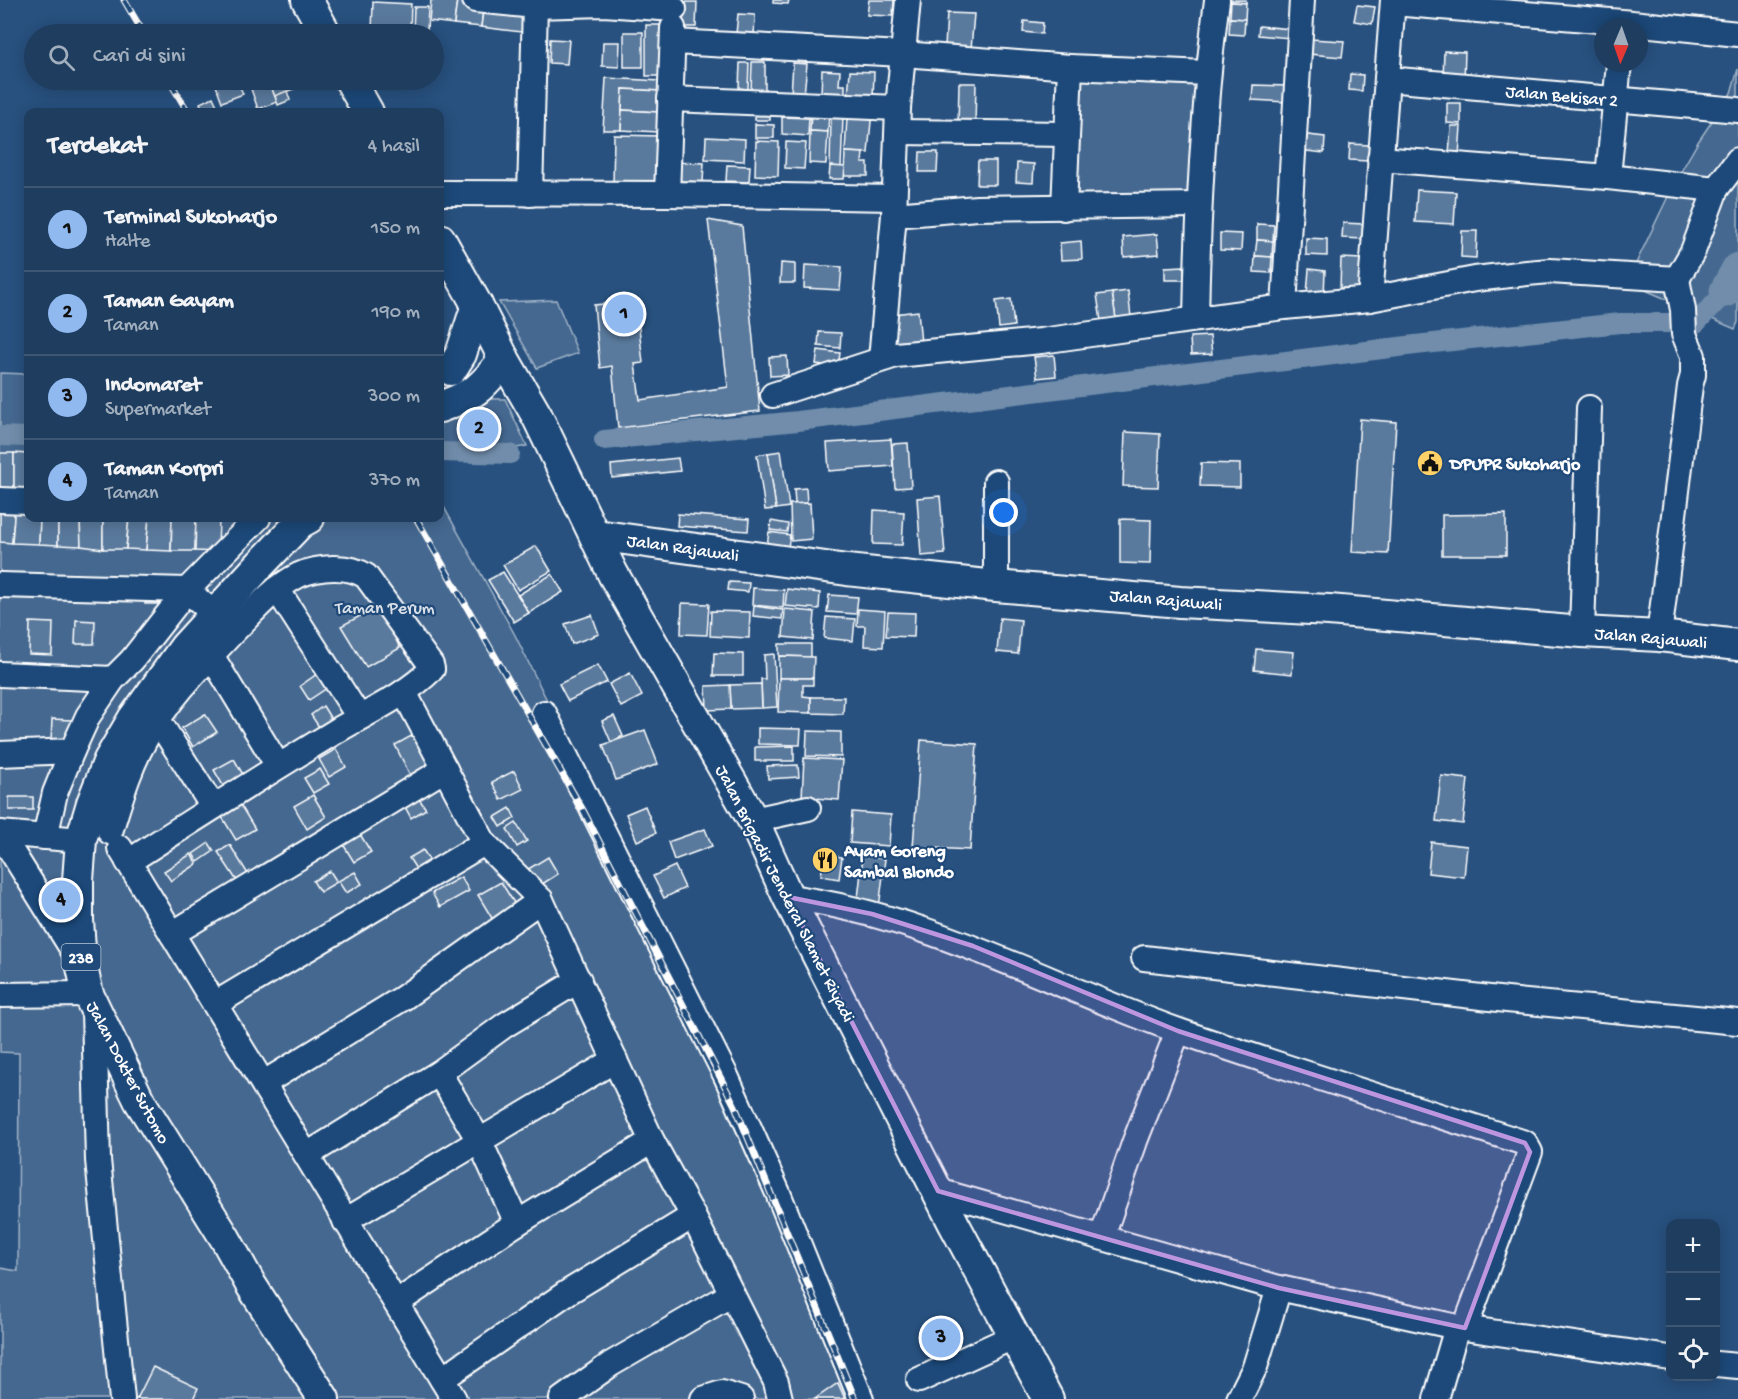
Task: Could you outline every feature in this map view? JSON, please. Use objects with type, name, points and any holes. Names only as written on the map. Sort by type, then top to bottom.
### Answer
[{"type":"main road","points":[[307,0],[320,24]]},
{"type":"main road","points":[[356,90],[366,108]]},
{"type":"main road","name":"Jalan Brigadir Jenderal Slamet Riyadi","points":[[444,246],[504,359],[524,391],[613,574],[753,820],[788,897],[954,1224],[1048,1399]]},
{"type":"main road","points":[[445,375],[461,354],[477,305]]},
{"type":"main road","points":[[445,375],[470,364],[504,359]]},
{"type":"main road","points":[[469,396],[483,385],[504,359]]},
{"type":"main road","points":[[444,405],[469,396],[491,392],[524,391]]},
{"type":"main road","name":"Jalan Dokter Sutomo","points":[[302,522],[185,647],[133,719],[110,760],[92,803],[81,840],[78,900],[81,963],[91,1002],[146,1110],[225,1238],[251,1285],[324,1399]]},
{"type":"main road","name":"Jalan Rajawali","points":[[596,535],[847,570],[996,586],[1180,602],[1329,610],[1582,632],[1659,636],[1738,645]]},
{"type":"street","points":[[475,0],[535,6],[674,4],[667,194]]},
{"type":"street","points":[[881,359],[894,207],[898,108],[908,0]]},
{"type":"street","points":[[1196,319],[1198,205],[1207,73],[1216,0]]},
{"type":"street","points":[[1284,307],[1302,0]]},
{"type":"street","points":[[1370,299],[1393,1],[1623,16],[1738,34]]},
{"type":"street","points":[[530,194],[535,6]]},
{"type":"street","points":[[673,42],[903,54],[1070,67],[1207,73]]},
{"type":"street","points":[[1064,208],[1070,67]]},
{"type":"street","points":[[1608,177],[1619,72]]},
{"type":"street","name":"Jalan Bekisar 2","points":[[1387,79],[1738,110]]},
{"type":"street","points":[[670,99],[898,108]]},
{"type":"street","points":[[898,132],[1067,134]]},
{"type":"street","points":[[1380,159],[1608,177],[1716,189]]},
{"type":"street","points":[[1659,636],[1674,505],[1693,375],[1693,356],[1684,334],[1683,310],[1677,279],[1693,251],[1716,189],[1738,159]]},
{"type":"street","points":[[444,193],[667,194],[894,207],[1064,208],[1198,205]]},
{"type":"street","points":[[773,395],[881,359],[911,353],[1041,341],[1284,307],[1370,299],[1475,279],[1550,271],[1677,279]]},
{"type":"street","points":[[1582,632],[1589,408]]},
{"type":"street","points":[[996,482],[996,586]]},
{"type":"street","points":[[0,500],[24,501]]},
{"type":"street","points":[[45,837],[55,792],[88,716],[113,679],[132,660],[187,590],[254,522]]},
{"type":"street","points":[[110,832],[130,770],[146,737],[169,703],[211,655],[277,589],[298,576],[310,571],[335,568],[352,569],[366,576],[431,664],[432,669],[404,692],[278,766],[128,862]]},
{"type":"street","points":[[0,585],[187,590],[214,614]]},
{"type":"street","points":[[277,589],[359,717]]},
{"type":"street","points":[[211,655],[278,766]]},
{"type":"street","points":[[132,660],[162,677]]},
{"type":"street","points":[[0,674],[113,679]]},
{"type":"street","points":[[404,692],[484,843],[541,900],[652,1141],[693,1216],[776,1382],[780,1399]]},
{"type":"street","points":[[544,713],[726,1076],[778,1193],[861,1399]]},
{"type":"street","points":[[158,720],[213,807]]},
{"type":"street","points":[[0,754],[72,751]]},
{"type":"street","points":[[172,934],[445,769]]},
{"type":"street","points":[[92,803],[448,1389],[565,1294],[693,1216]]},
{"type":"street","points":[[753,820],[808,808]]},
{"type":"street","points":[[0,833],[81,840]]},
{"type":"street","points":[[0,833],[81,963]]},
{"type":"street","points":[[215,1004],[484,843]]},
{"type":"street","points":[[788,897],[820,901],[872,914],[973,946],[1178,1031],[1525,1143],[1530,1152],[1461,1328],[1436,1399]]},
{"type":"street","points":[[264,1083],[403,998],[541,900]]},
{"type":"street","points":[[1144,958],[1507,1000],[1738,1022]]},
{"type":"street","points":[[307,1155],[439,1073],[505,1025],[579,980]]},
{"type":"street","points":[[0,995],[91,1002],[98,1160],[122,1399]]},
{"type":"street","points":[[1102,1237],[1135,1141],[1178,1031]]},
{"type":"street","points":[[345,1221],[615,1060]]},
{"type":"street","points":[[439,1073],[480,1142],[517,1223]]},
{"type":"street","points":[[396,1303],[517,1223],[652,1141]]},
{"type":"street","points":[[938,1191],[1279,1288],[1461,1328],[1666,1357]]},
{"type":"street","points":[[1239,1399],[1255,1367],[1279,1288]]},
{"type":"street","points":[[562,1399],[611,1364],[732,1294]]},
{"type":"street","points":[[919,1380],[1015,1336]]},
{"type":"street","points":[[1720,1364],[1738,1366]]},
{"type":"street","points":[[704,1399],[723,1393],[741,1399]]},
{"type":"highlighted area","points":[[788,897],[872,914],[973,946],[1178,1031],[1525,1143],[1530,1152],[1465,1328],[1279,1288],[938,1191]]},
{"type":"green space","points":[[1070,67],[1207,73],[1193,210],[1064,208]]},
{"type":"green space","points":[[1738,69],[1738,322],[1735,329],[1627,282],[1675,182],[1698,142],[1731,93]]},
{"type":"green space","points":[[556,300],[578,353],[537,368],[499,302]]},
{"type":"green space","name":"Taman Perum","points":[[0,373],[24,374],[24,522],[444,522],[444,507],[515,635],[652,915],[869,1399],[0,1399],[0,1268],[18,1271],[19,1053],[0,1052]]},
{"type":"green space","points":[[479,399],[505,399],[527,446],[506,450],[444,448],[444,411]]},
{"type":"building","points":[[431,0],[457,0],[454,24],[429,21]]},
{"type":"building","points":[[457,0],[484,3],[481,27],[454,24]]},
{"type":"building","points":[[773,0],[789,0],[788,4],[773,3]]},
{"type":"building","points":[[869,0],[894,0],[893,16],[867,15]]},
{"type":"building","points":[[1231,0],[1246,0],[1246,3],[1231,2]]},
{"type":"building","points":[[373,2],[411,4],[410,24],[372,24]]},
{"type":"building","points":[[681,2],[697,2],[696,27],[680,27]]},
{"type":"building","points":[[1231,2],[1246,3],[1245,19],[1230,18]]},
{"type":"building","points":[[484,3],[532,9],[529,33],[481,27]]},
{"type":"building","points":[[1357,5],[1375,7],[1372,24],[1354,21]]},
{"type":"building","points":[[414,7],[428,7],[427,24],[413,24]]},
{"type":"building","points":[[947,13],[974,14],[971,49],[945,47]]},
{"type":"building","points":[[738,14],[755,15],[754,35],[736,34]]},
{"type":"building","points":[[1230,18],[1245,19],[1244,35],[1229,34]]},
{"type":"building","points":[[1024,21],[1043,23],[1042,34],[1023,32]]},
{"type":"building","points":[[646,25],[665,25],[664,76],[646,76]]},
{"type":"building","points":[[1259,26],[1291,29],[1290,38],[1258,35]]},
{"type":"building","points":[[624,32],[643,32],[643,67],[624,67]]},
{"type":"building","points":[[550,39],[569,40],[567,64],[549,63]]},
{"type":"building","points":[[1310,39],[1344,41],[1342,57],[1309,54]]},
{"type":"building","points":[[603,42],[620,42],[619,67],[602,66]]},
{"type":"building","points":[[1444,51],[1465,52],[1464,81],[1443,80]]},
{"type":"building","points":[[752,62],[765,62],[765,92],[751,91]]},
{"type":"building","points":[[740,63],[749,63],[748,89],[739,88]]},
{"type":"building","points":[[793,63],[807,64],[804,95],[791,94]]},
{"type":"building","points":[[822,70],[840,71],[839,85],[845,85],[845,95],[821,94]]},
{"type":"building","points":[[850,71],[874,72],[873,99],[848,97]]},
{"type":"building","points":[[1350,74],[1363,75],[1362,91],[1349,90]]},
{"type":"building","points":[[606,78],[661,81],[660,91],[623,89],[621,130],[603,130]]},
{"type":"building","points":[[959,83],[976,83],[975,126],[958,126]]},
{"type":"building","points":[[1253,85],[1288,86],[1287,102],[1252,100]]},
{"type":"building","points":[[623,89],[660,91],[659,112],[622,110]]},
{"type":"building","points":[[218,90],[241,90],[243,94],[222,102]]},
{"type":"building","points":[[251,90],[272,90],[277,102],[258,108]]},
{"type":"building","points":[[272,90],[291,90],[275,96]]},
{"type":"building","points":[[287,91],[290,100],[278,105],[275,96]]},
{"type":"building","points":[[213,97],[218,108],[202,108],[200,103]]},
{"type":"building","points":[[1447,103],[1461,103],[1461,124],[1447,123]]},
{"type":"building","points":[[755,109],[770,109],[770,120],[755,120]]},
{"type":"building","points":[[622,110],[659,112],[658,132],[621,130]]},
{"type":"building","points":[[811,111],[829,111],[828,132],[810,131]]},
{"type":"building","points":[[872,111],[868,153],[845,152],[847,117]]},
{"type":"building","points":[[782,117],[809,118],[808,136],[782,134]]},
{"type":"building","points":[[831,117],[843,118],[841,167],[830,166]]},
{"type":"building","points":[[755,124],[774,125],[774,138],[755,138]]},
{"type":"building","points":[[1451,126],[1461,126],[1459,156],[1449,155]]},
{"type":"building","points":[[810,131],[828,132],[826,164],[809,163]]},
{"type":"building","points":[[1300,134],[1325,137],[1324,153],[1298,150]]},
{"type":"building","points":[[614,135],[661,136],[660,187],[613,185]]},
{"type":"building","points":[[706,137],[745,139],[744,161],[705,159]]},
{"type":"building","points":[[756,141],[779,142],[778,176],[755,175]]},
{"type":"building","points":[[786,142],[806,143],[804,169],[785,168]]},
{"type":"building","points":[[1350,144],[1369,145],[1368,161],[1349,160]]},
{"type":"building","points":[[845,152],[863,153],[862,163],[868,163],[868,176],[844,176]]},
{"type":"building","points":[[920,152],[938,152],[937,172],[919,172]]},
{"type":"building","points":[[978,161],[996,161],[996,185],[977,185]]},
{"type":"building","points":[[676,162],[704,163],[703,182],[675,181]]},
{"type":"building","points":[[1017,163],[1034,164],[1033,183],[1016,182]]},
{"type":"building","points":[[727,165],[750,166],[749,182],[726,181]]},
{"type":"building","points":[[830,166],[845,167],[844,179],[829,179]]},
{"type":"building","points":[[1417,190],[1456,192],[1454,224],[1415,222]]},
{"type":"building","points":[[708,220],[742,226],[760,411],[618,428],[612,366],[600,368],[594,305],[636,301],[643,363],[635,364],[640,400],[728,387]]},
{"type":"building","points":[[1343,223],[1364,224],[1363,239],[1342,238]]},
{"type":"building","points":[[1257,224],[1274,225],[1273,241],[1257,240]]},
{"type":"building","points":[[1462,231],[1477,231],[1476,258],[1461,257]]},
{"type":"building","points":[[1220,233],[1242,234],[1241,251],[1220,250]]},
{"type":"building","points":[[1157,234],[1159,254],[1124,257],[1123,237]]},
{"type":"building","points":[[1306,238],[1327,239],[1327,256],[1306,255]]},
{"type":"building","points":[[1257,240],[1273,241],[1272,257],[1255,256]]},
{"type":"building","points":[[1081,241],[1082,259],[1061,260],[1060,243]]},
{"type":"building","points":[[1255,256],[1272,257],[1271,273],[1254,272]]},
{"type":"building","points":[[1341,258],[1362,259],[1361,289],[1340,288]]},
{"type":"building","points":[[781,263],[795,264],[795,283],[780,283]]},
{"type":"building","points":[[805,265],[842,267],[840,290],[804,288]]},
{"type":"building","points":[[1184,266],[1184,280],[1165,280],[1165,267]]},
{"type":"building","points":[[1309,269],[1325,271],[1324,295],[1307,294]]},
{"type":"building","points":[[1128,291],[1131,317],[1116,319],[1112,293]]},
{"type":"building","points":[[1112,293],[1116,319],[1101,321],[1097,295]]},
{"type":"building","points":[[1011,299],[1014,326],[999,328],[996,301]]},
{"type":"building","points":[[918,311],[921,343],[896,345],[893,314]]},
{"type":"building","points":[[819,332],[841,333],[840,348],[818,346]]},
{"type":"building","points":[[1210,336],[1212,354],[1191,355],[1190,337]]},
{"type":"building","points":[[818,350],[840,353],[838,367],[816,364]]},
{"type":"building","points":[[1054,355],[1056,376],[1037,378],[1034,357]]},
{"type":"building","points":[[787,356],[788,375],[770,376],[769,357]]},
{"type":"building","points":[[1360,419],[1396,422],[1388,554],[1352,552]]},
{"type":"building","points":[[1125,432],[1160,434],[1158,487],[1123,486]]},
{"type":"building","points":[[891,439],[893,466],[829,471],[827,443]]},
{"type":"building","points":[[908,443],[911,487],[895,488],[892,444]]},
{"type":"building","points":[[781,451],[789,507],[776,509],[768,453]]},
{"type":"building","points":[[0,453],[14,453],[14,497],[0,496]]},
{"type":"building","points":[[14,453],[24,454],[24,496],[14,497]]},
{"type":"building","points":[[768,453],[776,509],[765,510],[757,455]]},
{"type":"building","points":[[678,458],[680,471],[612,478],[611,465]]},
{"type":"building","points":[[1201,463],[1240,464],[1240,487],[1200,486]]},
{"type":"building","points":[[806,488],[807,503],[795,504],[794,489]]},
{"type":"building","points":[[940,496],[945,554],[921,556],[917,498]]},
{"type":"building","points":[[810,503],[812,539],[791,541],[790,504]]},
{"type":"building","points":[[0,504],[15,504],[12,543],[0,542]]},
{"type":"building","points":[[15,504],[24,505],[24,522],[40,522],[39,544],[12,543]]},
{"type":"building","points":[[874,510],[904,512],[902,545],[873,544]]},
{"type":"building","points":[[678,514],[749,519],[748,531],[677,526]]},
{"type":"building","points":[[1506,514],[1506,555],[1442,555],[1442,515]]},
{"type":"building","points":[[1120,519],[1151,520],[1150,564],[1120,563]]},
{"type":"building","points":[[771,521],[788,524],[787,532],[770,530]]},
{"type":"building","points":[[40,522],[58,522],[58,545],[39,544]]},
{"type":"building","points":[[58,522],[80,522],[81,546],[58,545]]},
{"type":"building","points":[[80,522],[103,522],[103,549],[81,546]]},
{"type":"building","points":[[103,522],[129,522],[126,549],[103,549]]},
{"type":"building","points":[[129,522],[149,522],[146,550],[126,549]]},
{"type":"building","points":[[149,522],[172,522],[171,551],[146,550]]},
{"type":"building","points":[[172,522],[196,522],[195,551],[171,551]]},
{"type":"building","points":[[196,522],[219,522],[218,552],[195,551]]},
{"type":"building","points":[[769,532],[790,535],[788,547],[767,545]]},
{"type":"building","points":[[536,546],[551,571],[518,590],[503,565]]},
{"type":"building","points":[[503,572],[529,613],[514,622],[488,580]]},
{"type":"building","points":[[552,574],[563,592],[529,613],[518,595]]},
{"type":"building","points":[[729,582],[749,583],[748,592],[728,590]]},
{"type":"building","points":[[753,588],[784,590],[783,608],[752,605]]},
{"type":"building","points":[[787,589],[820,593],[819,609],[785,606]]},
{"type":"building","points":[[146,591],[165,591],[165,604],[145,604]]},
{"type":"building","points":[[829,595],[858,597],[856,614],[827,612]]},
{"type":"building","points":[[682,603],[709,604],[707,635],[681,634]]},
{"type":"building","points":[[379,606],[400,648],[366,667],[341,626]]},
{"type":"building","points":[[754,606],[783,610],[782,619],[753,616]]},
{"type":"building","points":[[785,609],[815,612],[813,640],[783,637]]},
{"type":"building","points":[[858,609],[885,611],[883,647],[864,646],[865,626],[857,626]]},
{"type":"building","points":[[711,611],[750,612],[749,638],[710,636]]},
{"type":"building","points":[[888,612],[915,613],[914,637],[886,636]]},
{"type":"building","points":[[592,615],[599,634],[572,644],[565,624]]},
{"type":"building","points":[[826,617],[855,619],[853,641],[824,638]]},
{"type":"building","points":[[1000,618],[1021,620],[1018,654],[997,652]]},
{"type":"building","points":[[76,620],[95,621],[94,644],[75,644]]},
{"type":"building","points":[[30,622],[53,623],[52,655],[29,654]]},
{"type":"building","points":[[779,644],[811,644],[811,657],[779,656]]},
{"type":"building","points":[[1256,649],[1294,652],[1292,674],[1254,670]]},
{"type":"building","points":[[714,653],[743,654],[743,676],[713,676]]},
{"type":"building","points":[[774,654],[777,707],[762,708],[761,679],[765,679],[764,655]]},
{"type":"building","points":[[779,656],[814,657],[813,678],[779,678]]},
{"type":"building","points":[[598,665],[607,682],[568,701],[559,684]]},
{"type":"building","points":[[630,673],[642,696],[621,707],[609,684]]},
{"type":"building","points":[[317,674],[327,688],[309,700],[300,686]]},
{"type":"building","points":[[779,678],[813,678],[813,685],[803,685],[803,696],[811,697],[811,713],[778,712]]},
{"type":"building","points":[[761,684],[762,708],[731,709],[730,685]]},
{"type":"building","points":[[730,685],[731,709],[707,710],[706,686]]},
{"type":"building","points":[[811,697],[844,697],[843,714],[811,713]]},
{"type":"building","points":[[323,706],[331,719],[319,727],[311,715]]},
{"type":"building","points":[[205,714],[217,732],[193,747],[182,728]]},
{"type":"building","points":[[614,716],[623,736],[611,742],[602,721]]},
{"type":"building","points":[[52,719],[71,720],[70,743],[51,742]]},
{"type":"building","points":[[758,728],[801,729],[800,745],[758,744]]},
{"type":"building","points":[[645,730],[658,764],[616,780],[603,745]]},
{"type":"building","points":[[807,731],[841,732],[841,757],[806,756]]},
{"type":"building","points":[[415,734],[431,764],[410,775],[395,745]]},
{"type":"building","points":[[921,740],[977,744],[970,850],[913,847]]},
{"type":"building","points":[[794,746],[794,761],[755,761],[755,747]]},
{"type":"building","points":[[336,749],[346,767],[329,777],[319,759]]},
{"type":"building","points":[[804,758],[842,760],[839,800],[802,797]]},
{"type":"building","points":[[234,759],[245,778],[225,789],[214,770]]},
{"type":"building","points":[[798,765],[799,777],[768,779],[767,766]]},
{"type":"building","points":[[320,769],[329,784],[313,793],[304,778]]},
{"type":"building","points":[[514,771],[523,789],[501,800],[492,782]]},
{"type":"building","points":[[1441,776],[1468,779],[1463,824],[1436,821]]},
{"type":"building","points":[[313,795],[326,817],[307,829],[294,806]]},
{"type":"building","points":[[9,797],[33,797],[33,810],[9,810]]},
{"type":"building","points":[[418,797],[426,809],[411,818],[404,805]]},
{"type":"building","points":[[238,801],[255,829],[236,840],[219,812]]},
{"type":"building","points":[[645,806],[656,833],[637,841],[626,814]]},
{"type":"building","points":[[510,808],[515,818],[501,827],[495,817]]},
{"type":"building","points":[[852,812],[891,815],[889,846],[850,843]]},
{"type":"building","points":[[516,823],[527,841],[517,847],[507,829]]},
{"type":"building","points":[[705,829],[712,846],[674,860],[668,842]]},
{"type":"building","points":[[358,831],[371,852],[354,862],[341,841]]},
{"type":"building","points":[[1431,842],[1467,846],[1464,877],[1428,873]]},
{"type":"building","points":[[209,843],[214,851],[198,862],[193,854]]},
{"type":"building","points":[[230,845],[248,874],[237,881],[218,852]]},
{"type":"building","points":[[423,850],[430,861],[416,869],[409,858]]},
{"type":"building","points":[[191,854],[197,864],[171,881],[164,871]]},
{"type":"building","points":[[824,854],[842,857],[839,879],[821,876]]},
{"type":"building","points":[[863,856],[885,859],[879,908],[857,906]]},
{"type":"building","points":[[548,857],[558,874],[536,888],[525,871]]},
{"type":"building","points":[[675,866],[685,888],[664,898],[653,876]]},
{"type":"building","points":[[330,871],[337,882],[320,892],[313,881]]},
{"type":"building","points":[[355,872],[362,884],[346,893],[338,881]]},
{"type":"building","points":[[461,877],[469,891],[440,907],[432,893]]},
{"type":"building","points":[[501,882],[516,906],[493,920],[478,895]]},
{"type":"building","points":[[153,1367],[198,1388],[193,1399],[137,1399]]},
{"type":"building","points":[[838,1383],[845,1399],[815,1399]]},
{"type":"waterway","points":[[1726,291],[1738,269]]},
{"type":"waterway","points":[[604,440],[798,421],[1415,345],[1620,323],[1696,323],[1724,294]]},
{"type":"waterway","points":[[0,436],[24,437]]},
{"type":"waterway","points":[[444,452],[510,454]]},
{"type":"railway","points":[[124,0],[138,24]]},
{"type":"railway","points":[[175,90],[186,108]]},
{"type":"railway","points":[[418,522],[584,812],[735,1106],[855,1399]]},
{"type":"place","name":"Terminal Sukoharjo","points":[[624,314]]},
{"type":"place","name":"Taman Gayam","points":[[479,429]]},
{"type":"place","name":"DPUPR Sukoharjo","points":[[1430,463]]},
{"type":"place","name":"Ayam Goreng Sambal Blondo","points":[[825,860]]},
{"type":"place","name":"Taman Korpri","points":[[61,900]]},
{"type":"place","name":"Indomaret","points":[[941,1338]]}]
